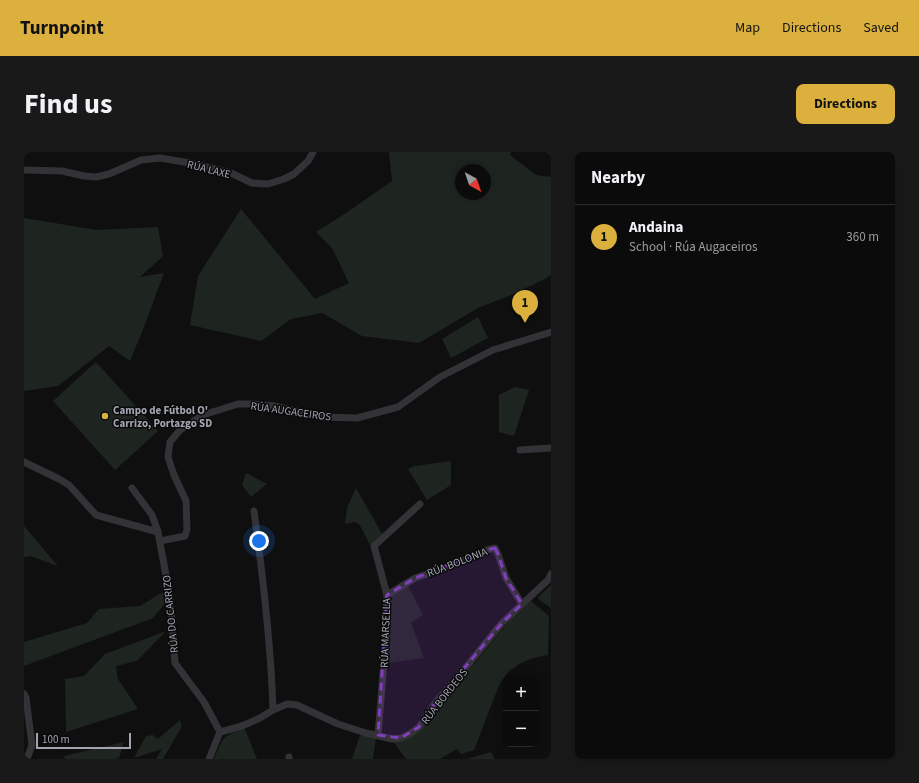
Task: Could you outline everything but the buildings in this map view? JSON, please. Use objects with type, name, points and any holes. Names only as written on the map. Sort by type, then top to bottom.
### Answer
[{"type":"street","name":"RÚA LAXE","points":[[24,170],[62,171],[96,177],[109,174],[141,160],[160,158],[190,163],[231,173],[252,183],[268,184],[294,174],[308,161],[313,152]]},
{"type":"street","name":"RÚA AUGACEIROS","points":[[160,541],[185,536],[187,530],[186,501],[174,475],[168,457],[170,442],[180,430],[203,415],[238,404],[253,404],[274,406],[322,416],[357,418],[398,407],[440,377],[493,350],[551,332]]},
{"type":"street","points":[[520,450],[551,448]]},
{"type":"street","points":[[24,462],[59,479],[69,486],[96,515],[158,532]]},
{"type":"street","name":"RÚA DO CARRIZO","points":[[132,488],[152,515],[158,532],[170,597],[175,663],[204,702],[220,732]]},
{"type":"street","name":"RÚA MARSELLA","points":[[378,736],[386,637],[386,594],[374,546],[420,504]]},
{"type":"street","points":[[254,511],[269,634],[273,710]]},
{"type":"street","name":"RÚA BOLONIA","points":[[386,594],[415,578],[495,548],[506,578],[522,604]]},
{"type":"street","name":"RÚA BORDEOS","points":[[220,732],[254,721],[287,704],[297,705],[338,724],[378,736],[401,738],[410,734],[419,727],[436,702],[502,623],[548,580],[551,574]]},
{"type":"street","points":[[24,694],[26,698],[32,745],[28,756],[25,759]]},
{"type":"street","points":[[209,759],[220,732]]},
{"type":"highlighted area","points":[[495,548],[506,578],[522,604],[502,623],[436,702],[419,727],[401,738],[378,735],[387,595],[415,578]]},
{"type":"shaded area","points":[[389,152],[511,152],[510,155],[536,175],[551,177],[551,275],[511,295],[478,308],[419,343],[362,336],[322,313],[291,319],[261,341],[190,325],[198,276],[241,209],[315,299],[349,283],[332,248],[316,232],[392,181]]},
{"type":"shaded area","points":[[24,218],[97,230],[158,227],[163,256],[140,277],[164,273],[130,361],[109,346],[58,386],[24,391]]},
{"type":"shaded area","points":[[478,317],[488,338],[451,358],[442,339]]},
{"type":"shaded area","name":"Campo de Fútbol O' Carrizo, Portazgo SD","points":[[96,362],[158,431],[115,470],[53,401]]},
{"type":"shaded area","points":[[515,387],[529,390],[514,436],[499,432],[499,395]]},
{"type":"shaded area","points":[[451,461],[451,485],[427,500],[408,469],[414,466]]},
{"type":"shaded area","points":[[246,473],[267,484],[251,497],[242,485]]},
{"type":"shaded area","points":[[356,488],[382,534],[370,545],[360,525],[355,522],[345,524],[347,508]]},
{"type":"shaded area","points":[[24,526],[58,566],[30,556],[24,557]]},
{"type":"shaded area","points":[[408,585],[423,615],[411,623],[424,658],[387,663],[390,599],[392,594]]},
{"type":"shaded area","points":[[551,585],[551,608],[539,600],[538,597]]},
{"type":"shaded area","points":[[163,592],[167,601],[153,618],[24,666],[24,642],[87,623],[99,609],[140,606]]},
{"type":"shaded area","points":[[531,601],[549,616],[548,655],[533,658],[521,663],[509,671],[506,675],[503,675],[503,679],[500,683],[474,750],[461,754],[457,749],[440,759],[406,759],[393,741],[404,739],[475,663],[508,622]]},
{"type":"shaded area","points":[[166,631],[137,661],[116,666],[118,679],[138,709],[66,732],[65,679],[84,676],[105,654]]},
{"type":"shaded area","points":[[180,720],[182,726],[163,759],[156,759],[162,749],[134,758],[146,736],[153,735],[158,739]]},
{"type":"shaded area","points":[[245,729],[257,759],[214,759],[224,738],[232,733]]},
{"type":"shaded area","points":[[360,735],[376,738],[373,759],[352,759]]},
{"type":"shaded area","points":[[124,742],[119,758],[65,759],[64,756]]},
{"type":"shaded area","points":[[491,752],[495,759],[467,759]]},
{"type":"place","name":"Andaina","points":[[525,323]]},
{"type":"place","name":"Campo de Fútbol O' Carrizo, Portazgo SD","points":[[105,416]]}]
